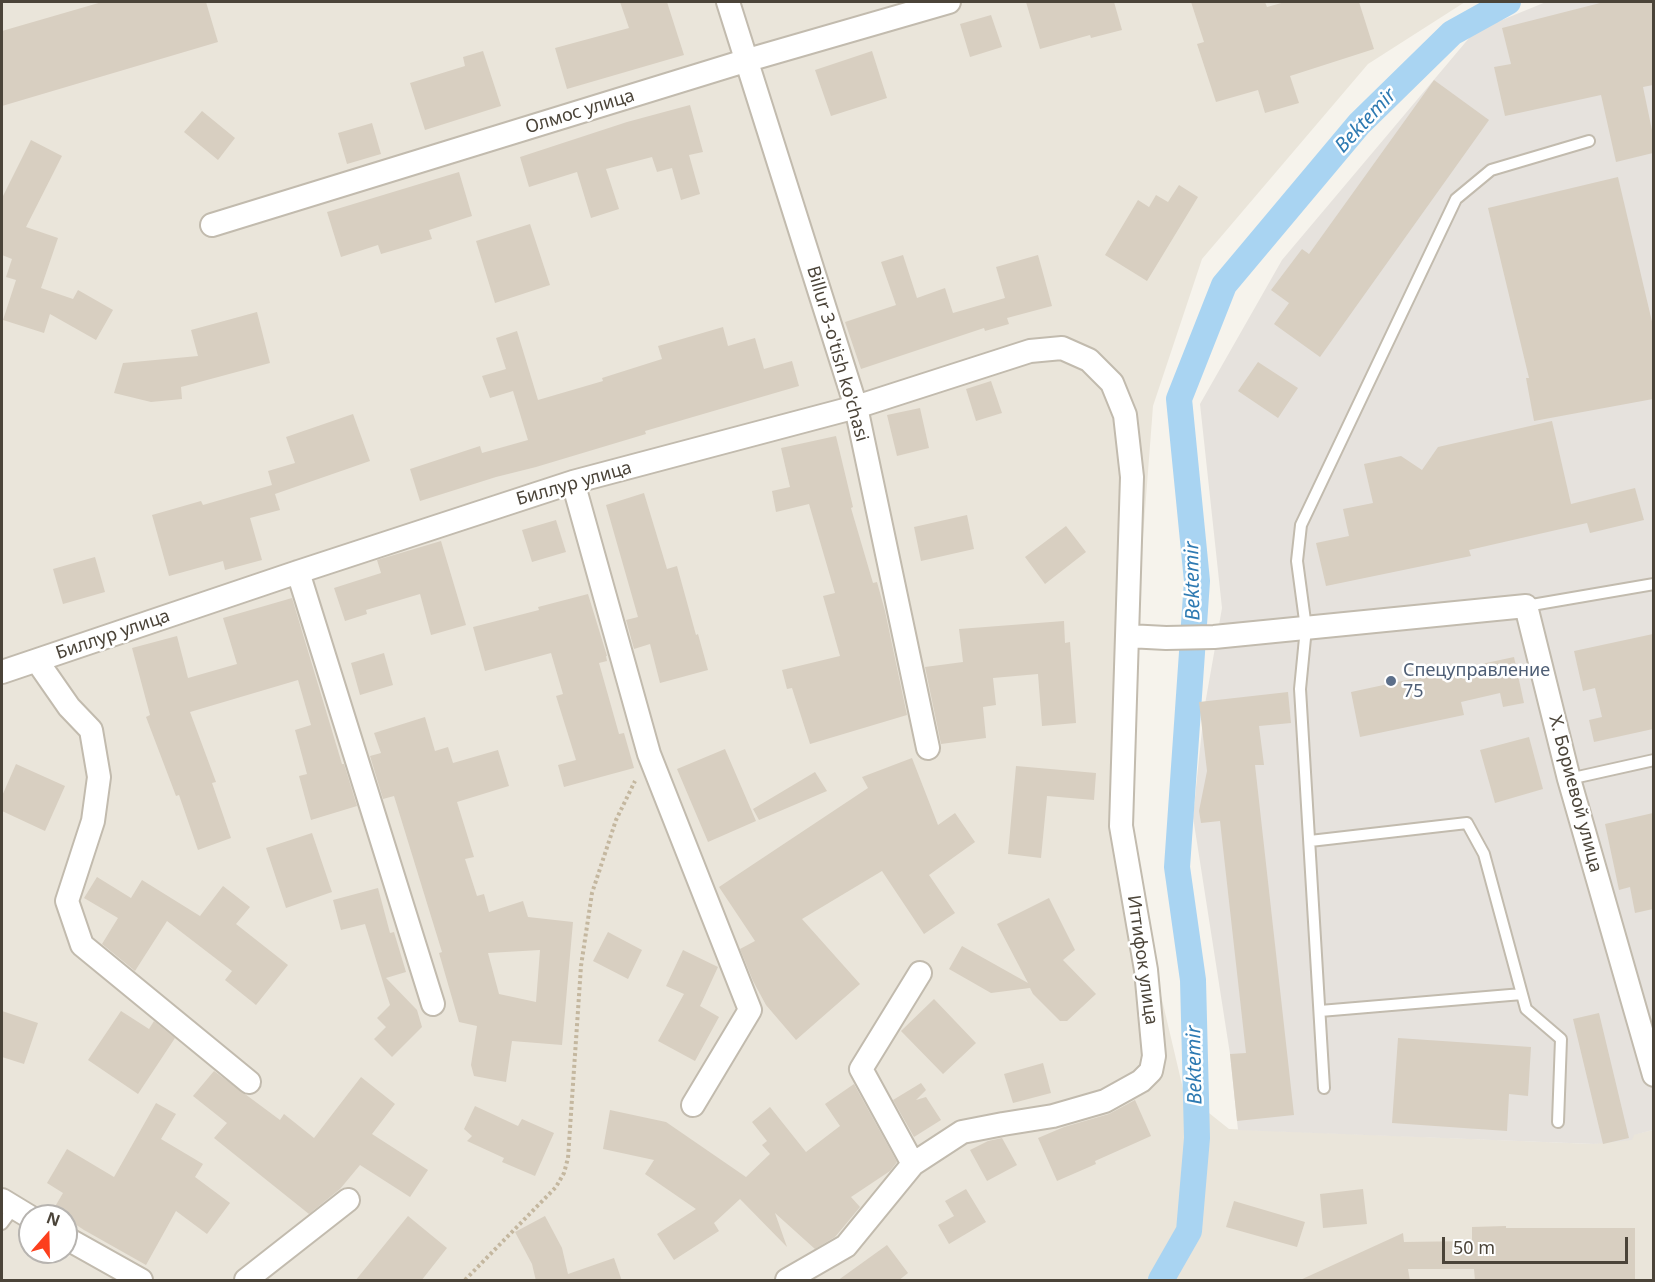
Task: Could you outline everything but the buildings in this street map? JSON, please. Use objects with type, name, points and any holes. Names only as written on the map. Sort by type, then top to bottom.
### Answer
[{"type":"street","name":"Billur 3-o'tish ko'chasi","points":[[729,2],[856,407],[928,748]]},
{"type":"street","name":"Олмос улица","points":[[212,225],[748,60],[950,2]]},
{"type":"street","name":"Биллур улица","points":[[2,672],[573,482],[856,407],[1030,351],[1062,348],[1089,360],[1112,383],[1125,415]]},
{"type":"street","name":"Иттифок улица","points":[[787,1281],[846,1246],[914,1164],[962,1132],[1053,1116],[1105,1101],[1141,1081],[1151,1071],[1154,1056],[1146,970],[1121,826],[1132,477],[1125,415]]},
{"type":"street","points":[[573,482],[649,754],[750,1010],[693,1105]]},
{"type":"street","points":[[298,572],[433,1004]]},
{"type":"street","points":[[1128,636],[1214,637],[1526,606]]},
{"type":"street","name":"Х. Бориевой улица","points":[[1526,606],[1569,779],[1652,1067]]},
{"type":"street","points":[[37,661],[69,707],[92,730],[99,777],[93,821],[67,901],[82,945],[249,1082]]},
{"type":"street","points":[[914,1164],[861,1069],[920,974]]},
{"type":"street","points":[[246,1281],[348,1200]]},
{"type":"street","points":[[78,1245],[141,1281]]},
{"type":"lane","points":[[1324,1088],[1300,689],[1306,628],[1297,561],[1301,525],[1456,200],[1491,170],[1589,141]]},
{"type":"lane","points":[[1526,606],[1653,584]]},
{"type":"lane","points":[[1569,779],[1653,760]]},
{"type":"lane","points":[[1310,841],[1467,823],[1484,854],[1526,1009],[1561,1038],[1558,1122]]},
{"type":"lane","points":[[1320,1011],[1522,994]]},
{"type":"path","points":[[465,1281],[556,1187],[564,1173],[568,1158],[581,966],[592,893],[616,820],[649,754]]},
{"type":"shaded area","points":[[2,2],[1465,2],[1368,64],[1202,259],[1153,406],[1121,826],[1184,1093],[1229,1129],[1594,1144],[1653,1130],[1653,1280],[2,1280]]},
{"type":"shaded area","points":[[1546,2],[1653,2],[1653,1130],[1634,1135],[1632,1140],[1594,1144],[1238,1130],[1230,1054],[1193,817],[1204,710],[1222,608],[1200,404],[1282,260],[1475,31]]},
{"type":"waterway","name":"Bektemir","points":[[1161,1280],[1189,1231],[1197,1138],[1193,980],[1177,867],[1197,581],[1179,399],[1224,285],[1359,124],[1452,33],[1508,2]]},
{"type":"place","name":"Спецуправление 75","points":[[1391,681]]}]
